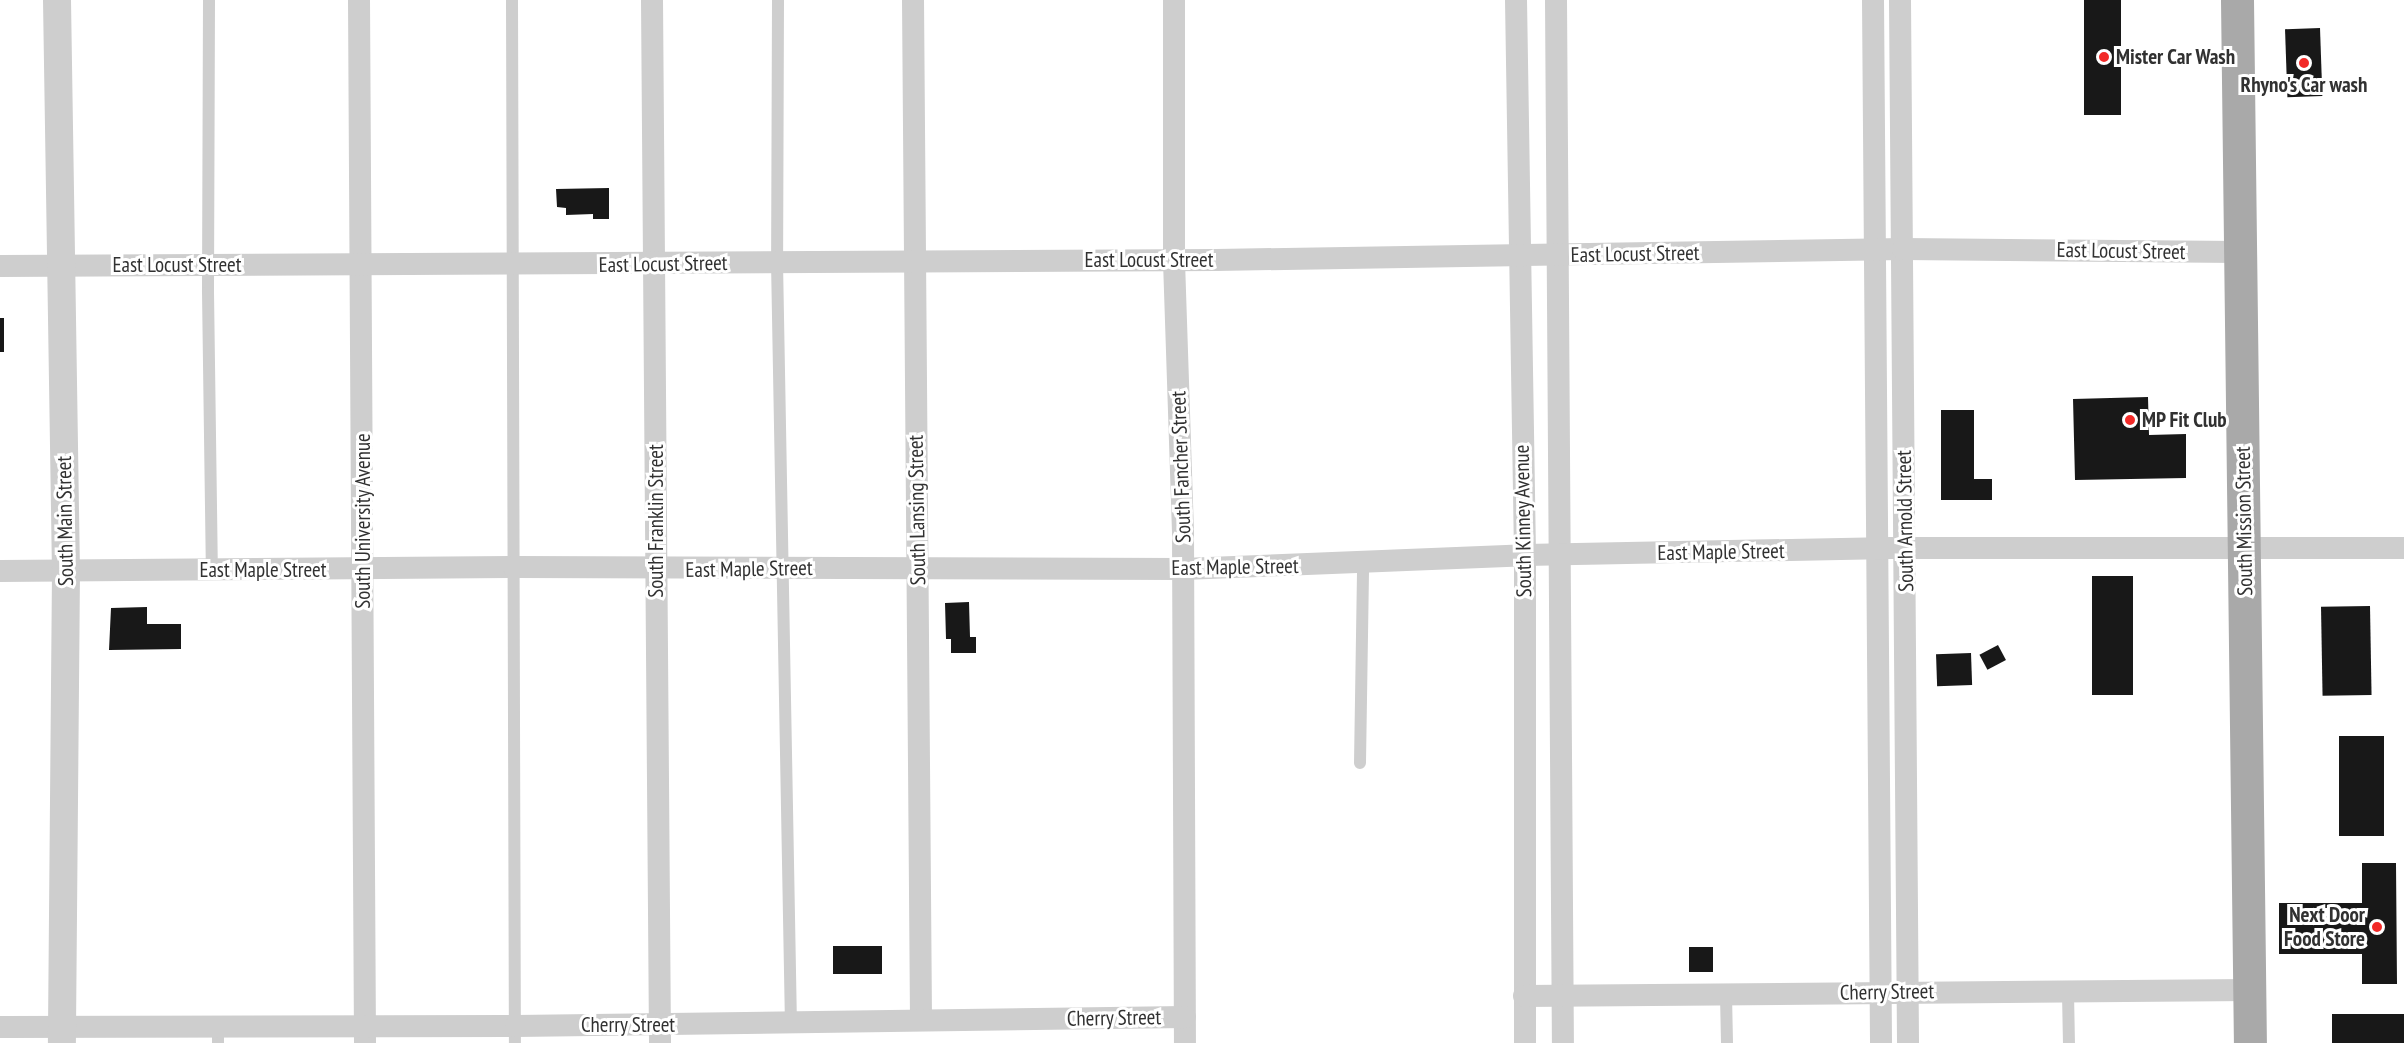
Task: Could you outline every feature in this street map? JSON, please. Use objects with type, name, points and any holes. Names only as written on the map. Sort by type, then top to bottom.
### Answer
[{"type":"main road","name":"South Mission Street","points":[[2237,0],[2250,1043]]},
{"type":"street","name":"South Main Street","points":[[57,0],[59,265],[66,571],[62,1035]]},
{"type":"street","name":"South University Avenue","points":[[359,0],[365,1035]]},
{"type":"street","name":"South Franklin Street","points":[[652,0],[656,265],[660,1034]]},
{"type":"street","name":"South Lansing Street","points":[[913,0],[921,1020]]},
{"type":"street","name":"South Fancher Street","points":[[1174,0],[1174,261],[1184,569],[1185,1043]]},
{"type":"street","name":"South Kinney Avenue","points":[[1516,0],[1518,257],[1525,555],[1524,1043]]},
{"type":"street","name":"South Kinney Avenue","points":[[1556,0],[1563,1043]]},
{"type":"street","name":"South Arnold Street","points":[[1873,0],[1881,1043]]},
{"type":"street","name":"South Arnold Street","points":[[1900,0],[1908,1043]]},
{"type":"street","name":"East Locust Street","points":[[0,266],[513,263],[656,265],[914,260],[1174,261],[1518,257],[1875,249],[2239,252]]},
{"type":"street","name":"East Maple Street","points":[[0,571],[514,567],[656,570],[1184,569],[1363,564],[1525,555],[1904,548],[2404,548]]},
{"type":"street","name":"Cherry Street","points":[[1524,996],[1908,991],[2068,993],[2251,990]]},
{"type":"street","name":"Cherry Street","points":[[0,1027],[62,1035],[660,1034],[791,1024],[1185,1017]]},
{"type":"lane","points":[[209,0],[208,265],[212,571]]},
{"type":"lane","points":[[512,0],[516,1035]]},
{"type":"lane","points":[[778,0],[777,262],[791,1024]]},
{"type":"lane","points":[[1360,764],[1363,564]]},
{"type":"lane","points":[[2068,993],[2068,1043]]},
{"type":"lane","points":[[1726,995],[1727,1043]]},
{"type":"building","name":"Mister Car Wash","points":[[2084,0],[2121,0],[2121,115],[2084,115]]},
{"type":"building","name":"Rhyno's Car wash","points":[[2320,28],[2322,96],[2287,97],[2285,29]]},
{"type":"building","points":[[609,188],[609,219],[593,219],[593,214],[566,215],[566,208],[557,207],[556,189]]},
{"type":"building","points":[[0,318],[4,318],[4,352],[0,352]]},
{"type":"building","points":[[2148,397],[2149,435],[2186,434],[2186,478],[2075,480],[2073,399]]},
{"type":"building","points":[[1941,410],[1974,410],[1974,479],[1992,479],[1992,500],[1941,500]]},
{"type":"building","points":[[2092,576],[2133,576],[2133,695],[2092,695]]},
{"type":"building","points":[[969,602],[970,637],[976,637],[976,653],[951,653],[951,639],[946,639],[945,603]]},
{"type":"building","points":[[2370,606],[2372,695],[2323,696],[2321,607]]},
{"type":"building","points":[[147,607],[147,624],[181,624],[181,649],[109,650],[111,608]]},
{"type":"building","points":[[1998,645],[2006,660],[1987,670],[1979,655]]},
{"type":"building","points":[[1971,653],[1972,685],[1937,686],[1936,654]]},
{"type":"building","points":[[2339,736],[2384,736],[2384,836],[2339,836]]},
{"type":"building","points":[[2362,863],[2396,863],[2397,984],[2362,984],[2362,954],[2279,954],[2279,903],[2362,903]]},
{"type":"building","points":[[833,946],[882,946],[882,974],[833,974]]},
{"type":"building","points":[[1689,947],[1713,947],[1713,972],[1689,972]]},
{"type":"building","points":[[2332,1014],[2404,1014],[2404,1043],[2332,1043]]},
{"type":"place","name":"Mister Car Wash","points":[[2104,57]]},
{"type":"place","name":"Rhyno's Car wash","points":[[2304,63]]},
{"type":"place","name":"MP Fit Club","points":[[2130,420]]},
{"type":"place","name":"Next Door Food Store","points":[[2377,927]]}]
